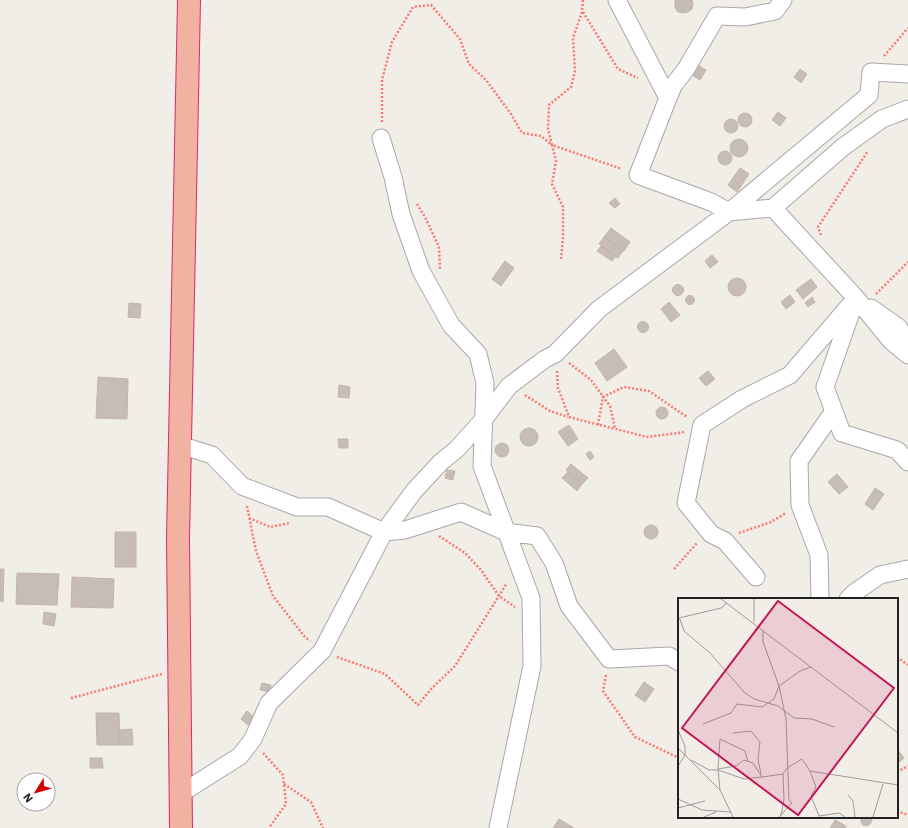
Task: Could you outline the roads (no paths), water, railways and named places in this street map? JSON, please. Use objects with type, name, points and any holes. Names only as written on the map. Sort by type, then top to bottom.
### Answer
[{"type":"highway","points":[[181,828],[178,538],[189,0]]},
{"type":"street","points":[[618,0],[668,98]]},
{"type":"street","points":[[783,0],[775,11],[745,17],[717,16],[686,69],[673,86],[638,175],[711,202],[729,212],[773,208],[843,147],[882,119],[908,109]]},
{"type":"street","points":[[180,794],[240,756],[253,740],[269,703],[322,651],[384,532],[414,491],[484,419],[509,386],[545,359],[555,354],[599,309],[729,212],[869,95],[871,72],[908,74]]},
{"type":"street","points":[[381,138],[393,178],[401,214],[421,270],[451,326],[478,354],[485,382],[482,466],[530,598],[532,666],[498,828]]},
{"type":"street","points":[[773,208],[856,298],[891,341],[908,355]]},
{"type":"street","points":[[856,298],[898,327],[908,342]]},
{"type":"street","points":[[856,298],[825,387],[842,433],[897,450],[908,462]]},
{"type":"street","points":[[756,577],[686,503],[702,425],[742,399],[790,375],[856,298]]},
{"type":"street","points":[[820,598],[819,555],[800,505],[799,461],[834,411]]},
{"type":"street","points":[[180,444],[212,455],[242,486],[297,507],[328,507],[384,532],[405,530],[461,512],[506,532],[537,536],[554,563],[569,606],[609,659],[669,656],[678,661]]},
{"type":"street","points":[[849,598],[880,575],[908,569]]}]
